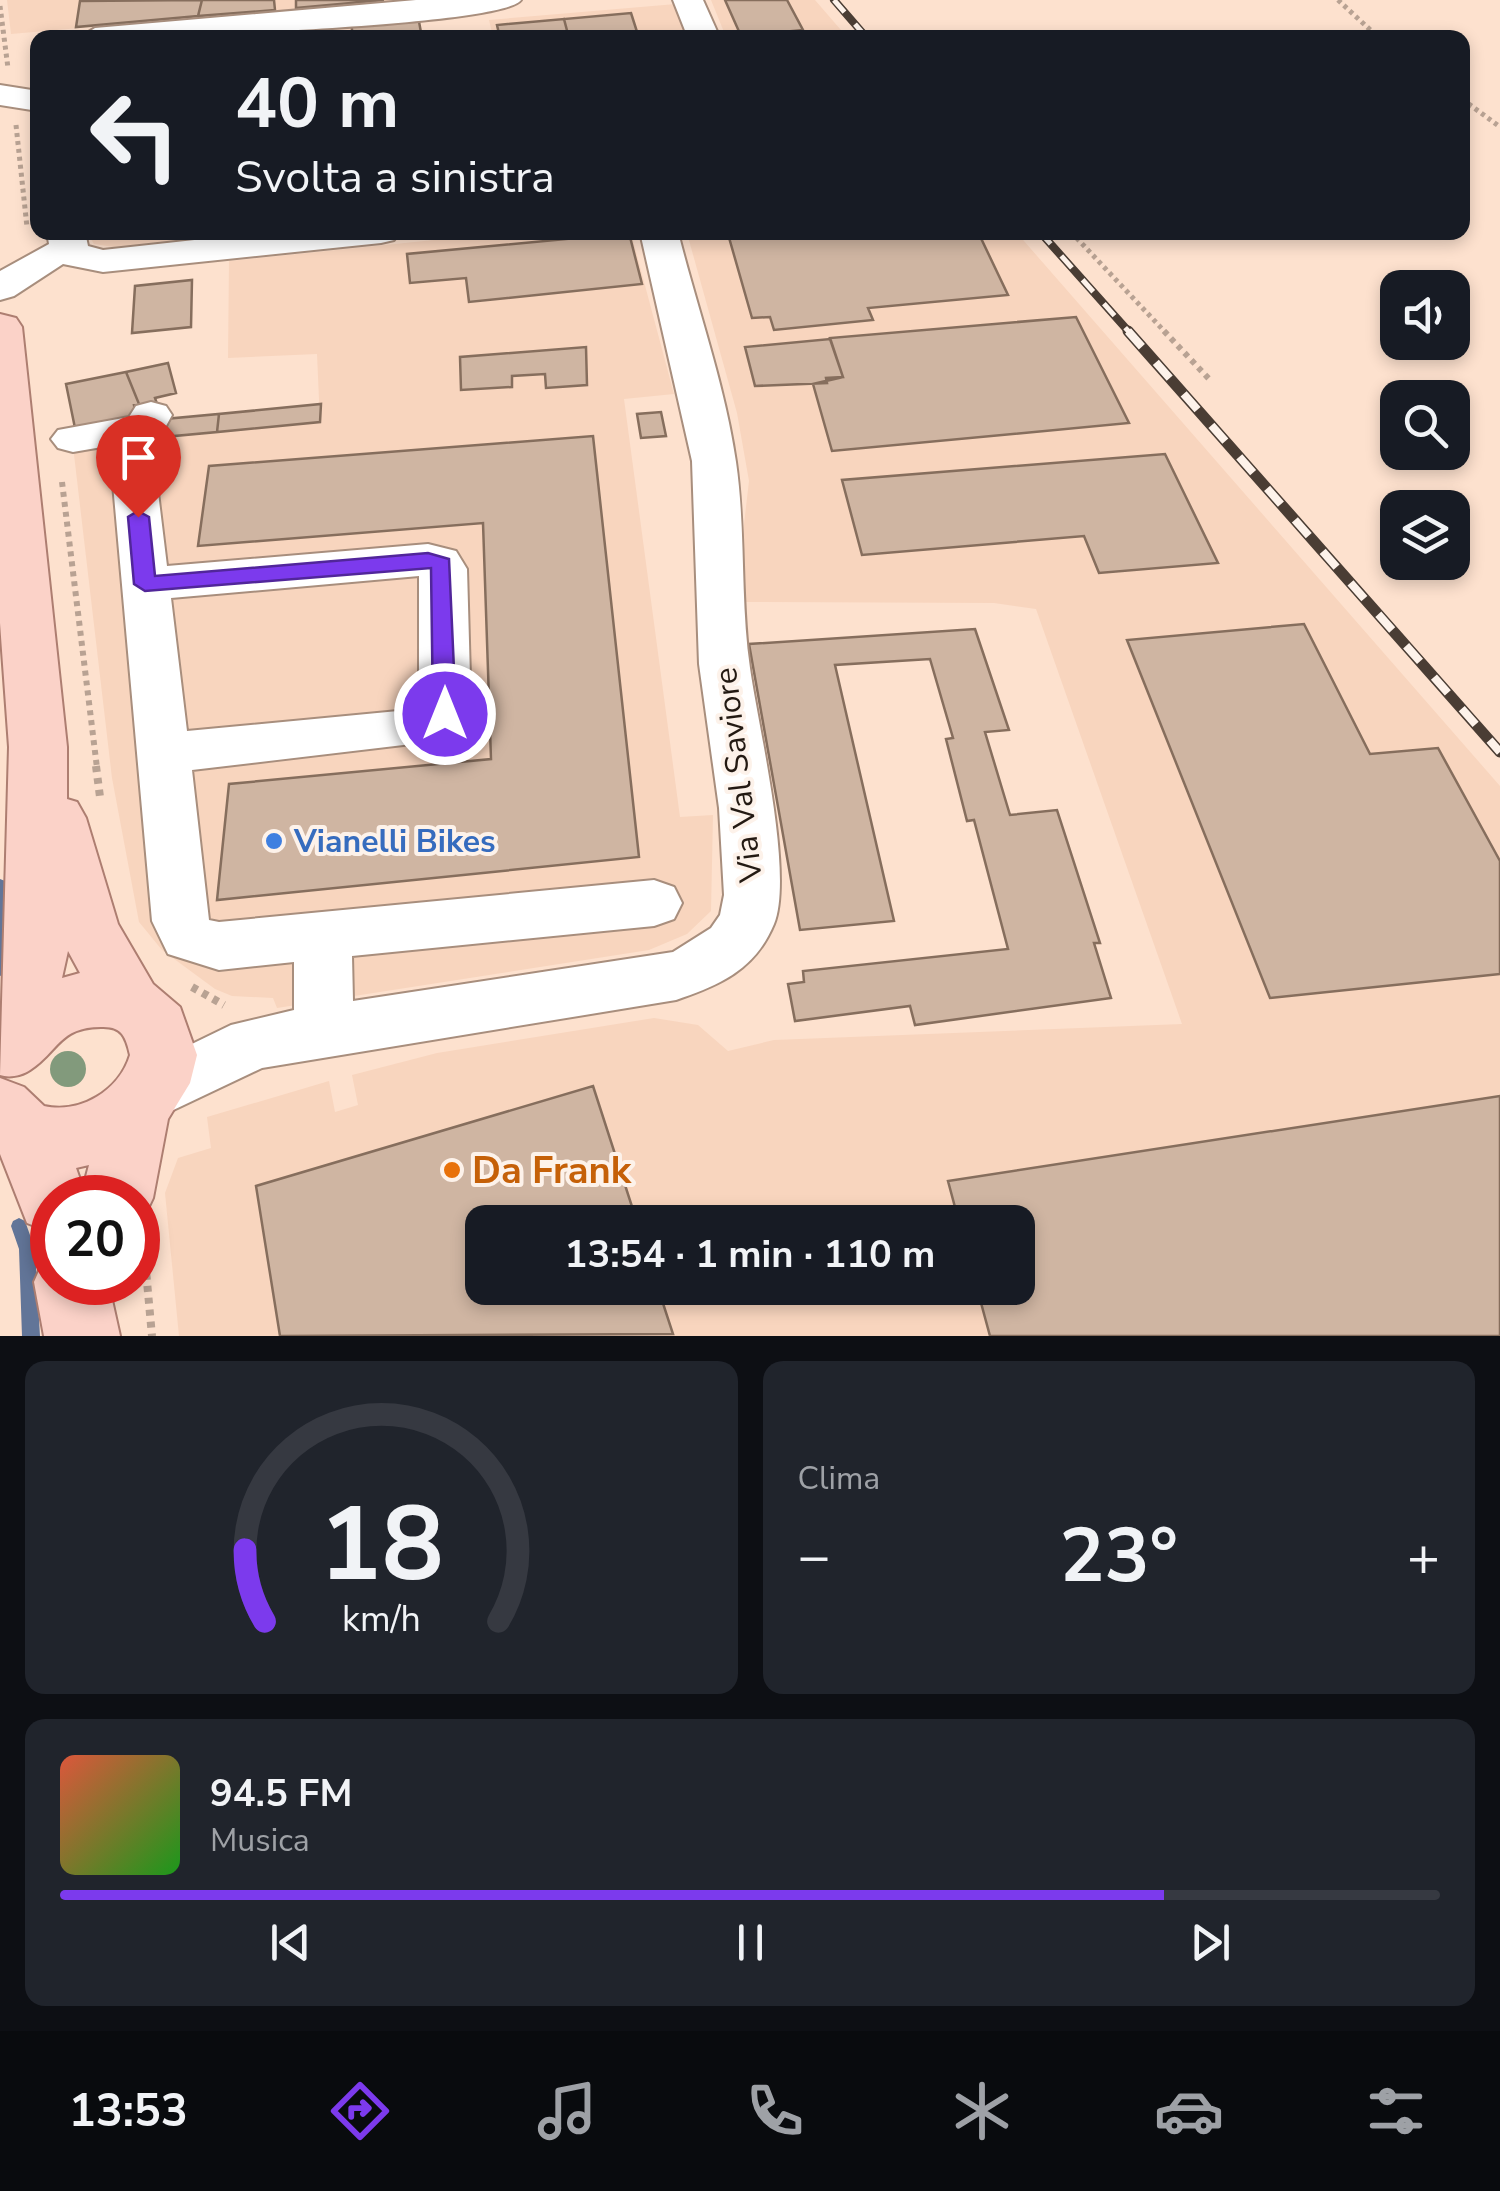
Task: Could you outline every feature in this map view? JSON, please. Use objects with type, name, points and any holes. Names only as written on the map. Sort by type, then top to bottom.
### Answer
[{"type":"main road","points":[[0,327],[38,747],[36,947],[9,1050]]},
{"type":"main road","points":[[38,747],[80,906],[156,1002],[163,1056],[141,1102],[122,1175]]},
{"type":"main road","points":[[9,1050],[33,1022],[72,1002],[112,998],[156,1002]]},
{"type":"main road","points":[[14,1122],[50,1140],[84,1136],[117,1122],[141,1102]]},
{"type":"main road","points":[[14,1122],[40,1175]]},
{"type":"main road","points":[[76,1305],[82,1336]]},
{"type":"main road","points":[[102,1336],[105,1305]]},
{"type":"street","points":[[185,30],[420,9],[441,25],[468,3],[506,0]]},
{"type":"street","points":[[688,0],[701,30]]},
{"type":"street","points":[[0,288],[68,241],[84,260],[103,261],[305,240]]},
{"type":"street","name":"Via Val Saviore","points":[[156,1002],[239,1024],[324,1030],[692,970],[731,944],[750,908],[746,808],[724,664],[714,460],[661,240]]},
{"type":"street","points":[[66,456],[145,428],[152,414]]},
{"type":"street","points":[[134,484],[181,920],[188,937],[206,946],[654,903]]},
{"type":"street","points":[[145,584],[428,560],[443,569],[445,714],[440,724],[163,753]]},
{"type":"street","points":[[496,918],[502,1002]]},
{"type":"street","points":[[323,936],[324,1030]]},
{"type":"street","name":"Via Val Saviore","points":[[141,1102],[239,1024]]},
{"type":"path","points":[[1338,0],[1371,30]]},
{"type":"path","points":[[0,6],[2,40],[15,94],[28,235]]},
{"type":"path","points":[[1470,105],[1500,126]]},
{"type":"path","points":[[1078,240],[1210,380]]},
{"type":"path","points":[[66,456],[66,498],[101,802]]},
{"type":"path","points":[[156,1002],[207,999],[239,1024]]},
{"type":"shaded area","points":[[7,0],[400,0],[30,30],[11,34]]},
{"type":"shaded area","points":[[711,0],[815,0],[841,30],[723,30]]},
{"type":"shaded area","points":[[676,4],[685,30],[491,30],[489,20]]},
{"type":"shaded area","points":[[418,16],[421,30],[264,30]]},
{"type":"shaded area","points":[[91,240],[191,240],[114,247],[94,244]]},
{"type":"shaded area","points":[[434,240],[633,240],[674,394],[624,399],[680,817],[713,815],[711,911],[687,934],[649,950],[277,1008],[273,998],[232,996],[215,989],[162,950],[139,922],[112,778],[73,446],[320,422],[317,354],[228,358],[229,261]]},
{"type":"shaded area","points":[[689,240],[1023,240],[1500,786],[1500,1336],[179,1336],[165,1193],[178,1158],[211,1148],[207,1117],[329,1081],[335,1112],[358,1105],[352,1075],[437,1053],[654,1018],[698,1025],[728,1051],[774,1040],[1182,1024],[1036,609],[994,603],[735,602],[749,481],[737,413]]},
{"type":"building","points":[[202,0],[198,16],[76,27],[80,1]]},
{"type":"building","points":[[202,0],[274,0],[275,10],[198,16]]},
{"type":"building","points":[[296,0],[384,0],[296,8]]},
{"type":"building","points":[[725,0],[787,0],[803,30],[738,30]]},
{"type":"building","points":[[631,13],[636,30],[567,30],[564,19]]},
{"type":"building","points":[[418,16],[421,30],[352,30],[351,22]]},
{"type":"building","points":[[564,19],[567,30],[498,30],[497,25]]},
{"type":"building","points":[[555,240],[631,240],[642,284],[469,302],[466,278],[410,283],[407,254]]},
{"type":"building","points":[[730,240],[982,240],[1008,295],[868,308],[873,320],[774,330],[770,317],[752,318]]},
{"type":"building","points":[[192,280],[191,327],[132,333],[135,286]]},
{"type":"building","points":[[1076,317],[1129,423],[832,451],[813,384],[843,377],[830,338]]},
{"type":"building","points":[[830,339],[843,377],[826,378],[827,383],[755,386],[745,347]]},
{"type":"building","points":[[586,347],[587,385],[546,388],[545,374],[512,376],[512,387],[461,390],[460,357]]},
{"type":"building","points":[[168,363],[176,393],[155,398],[158,407],[135,412],[134,405],[139,404],[126,372]]},
{"type":"building","points":[[126,372],[139,404],[134,405],[137,420],[76,433],[66,384]]},
{"type":"building","points":[[321,404],[320,422],[217,432],[219,414]]},
{"type":"building","points":[[661,412],[666,436],[641,438],[637,414]]},
{"type":"building","points":[[219,414],[217,432],[163,437],[165,419]]},
{"type":"building","points":[[593,436],[639,857],[217,900],[229,784],[491,759],[483,523],[198,546],[209,466]]},
{"type":"building","points":[[1165,454],[1218,563],[1099,573],[1084,536],[862,555],[842,480]]},
{"type":"building","points":[[1304,624],[1370,754],[1438,748],[1500,861],[1500,974],[1270,998],[1127,640]]},
{"type":"building","points":[[975,629],[1009,730],[985,732],[1010,815],[1057,810],[1100,943],[1094,943],[1111,998],[915,1025],[910,1006],[795,1021],[788,984],[804,982],[803,971],[1008,949],[974,820],[967,821],[946,739],[953,738],[930,659],[835,665],[894,921],[800,930],[749,644]]},
{"type":"building","points":[[593,1086],[632,1205],[465,1205],[465,1305],[664,1305],[673,1334],[280,1336],[256,1186]]},
{"type":"building","points":[[1500,1096],[1500,1336],[990,1336],[982,1305],[1035,1305],[1035,1205],[954,1205],[948,1181]]},
{"type":"waterway","points":[[0,885],[4,942],[0,970]]},
{"type":"waterway","points":[[19,1226],[27,1249],[31,1336]]},
{"type":"railway","points":[[834,0],[860,30]]},
{"type":"railway","points":[[1047,240],[1130,333]]},
{"type":"railway","points":[[1128,331],[1500,752]]},
{"type":"place","name":"Vianelli Bikes","points":[[274,841]]},
{"type":"place","name":"Da Frank","points":[[452,1170]]},
{"type":"route","points":[[138,517],[145,584],[428,560],[441,564],[445,714]]}]
